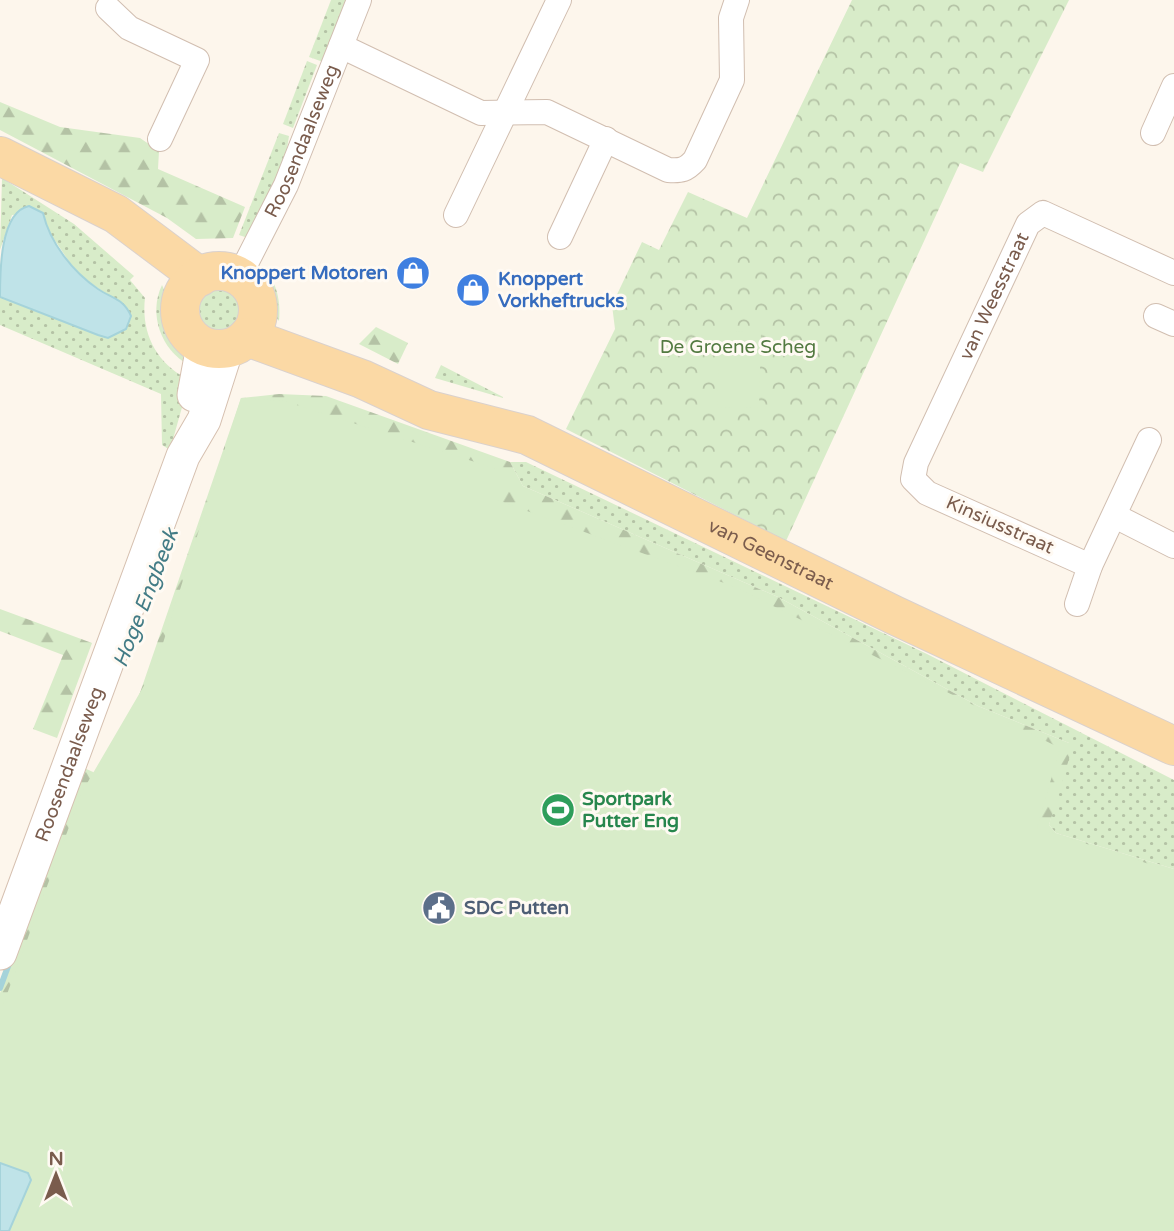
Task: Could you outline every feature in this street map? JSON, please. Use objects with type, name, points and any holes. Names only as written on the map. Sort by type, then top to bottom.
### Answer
[{"type":"main road","points":[[0,156],[75,194],[192,285]]},
{"type":"main road","points":[[218,272],[239,277],[254,294],[234,337],[191,338],[183,325],[180,311],[192,285],[218,272]]},
{"type":"main road","name":"van Geenstraat","points":[[234,337],[362,379],[438,413],[527,435],[894,615],[1174,747]]},
{"type":"street","name":"Roosendaalseweg","points":[[239,277],[286,185],[359,0]]},
{"type":"street","points":[[456,215],[559,0]]},
{"type":"street","points":[[341,46],[481,113],[504,115],[547,112],[668,170],[687,169],[695,160],[732,80],[731,18],[737,0]]},
{"type":"street","points":[[104,3],[129,28],[197,60],[160,139]]},
{"type":"street","points":[[1153,133],[1174,86]]},
{"type":"street","points":[[560,237],[606,139]]},
{"type":"street","name":"van Weesstraat","points":[[913,479],[916,463],[1028,224],[1043,213],[1174,273]]},
{"type":"street","name":"Roosendaalseweg","points":[[0,953],[183,456],[234,337]]},
{"type":"street","points":[[1077,604],[1090,566],[1149,440]]},
{"type":"street","name":"Kinsiusstraat","points":[[913,479],[928,493],[1090,566]]},
{"type":"street","points":[[1115,516],[1174,546]]},
{"type":"green space","points":[[331,0],[347,0],[326,63],[309,57]]},
{"type":"green space","name":"De Groene Scheg","points":[[852,0],[1069,0],[983,172],[960,163],[786,541],[566,429],[615,329],[612,305],[642,242],[659,250],[688,192],[747,218]]},
{"type":"green space","points":[[307,61],[317,65],[293,128],[283,124]]},
{"type":"green space","points":[[0,102],[60,127],[140,138],[159,151],[158,169],[245,207],[233,238],[196,239],[167,218],[0,130]]},
{"type":"green space","points":[[279,133],[289,136],[285,161],[251,230],[245,237],[239,235]]},
{"type":"green space","points":[[2,178],[74,224],[134,276],[130,280],[145,298],[145,322],[152,344],[166,363],[186,378],[186,393],[170,450],[162,445],[161,394],[0,325],[0,297],[108,338],[126,329],[108,295],[85,279],[70,263],[50,233],[43,213],[12,215],[0,250]]},
{"type":"green space","points":[[256,263],[268,274],[276,288],[279,321],[264,293]]},
{"type":"green space","points":[[162,285],[167,296],[169,325],[189,365],[171,350],[160,330],[156,308]]},
{"type":"green space","points":[[219,289],[234,295],[240,310],[234,325],[219,331],[204,325],[198,310],[204,295]]},
{"type":"green space","points":[[376,327],[408,343],[398,364],[359,344]]},
{"type":"green space","points":[[720,331],[761,332],[759,408],[717,407]]},
{"type":"green space","points":[[441,365],[503,397],[503,398],[435,378]]},
{"type":"green space","points":[[279,394],[326,396],[510,462],[523,486],[778,597],[978,706],[1069,743],[1072,749],[1049,825],[1056,833],[1174,869],[1174,884],[149,742],[118,757],[241,398]]},
{"type":"green space","name":"Sportpark Putter Eng","points":[[241,398],[284,401],[497,469],[497,500],[735,587],[1060,748],[1037,828],[1174,872],[1174,1231],[0,1231],[0,1013],[82,792],[156,665]]},
{"type":"green space","points":[[510,462],[526,462],[927,654],[1174,780],[1174,869],[1056,833],[1049,825],[1069,743],[978,706],[778,597],[523,486]]},
{"type":"green space","points":[[0,609],[92,643],[57,738],[33,729],[63,655],[0,631]]},
{"type":"green space","points":[[84,768],[109,779],[0,1047],[0,993]]},
{"type":"water","points":[[29,206],[43,213],[57,246],[80,274],[125,306],[131,316],[126,329],[108,338],[0,297],[2,258],[7,231],[19,211]]},
{"type":"water","points":[[0,1163],[28,1173],[31,1180],[9,1231],[0,1231]]},
{"type":"waterway","name":"Hoge Engbeek","points":[[0,988],[10,961]]},
{"type":"place","name":"Knoppert Motoren","points":[[413,273]]},
{"type":"place","name":"Knoppert Vorkheftrucks","points":[[473,290]]},
{"type":"place","name":"Sportpark Putter Eng","points":[[558,810]]},
{"type":"place","name":"SDC Putten","points":[[439,908]]}]
